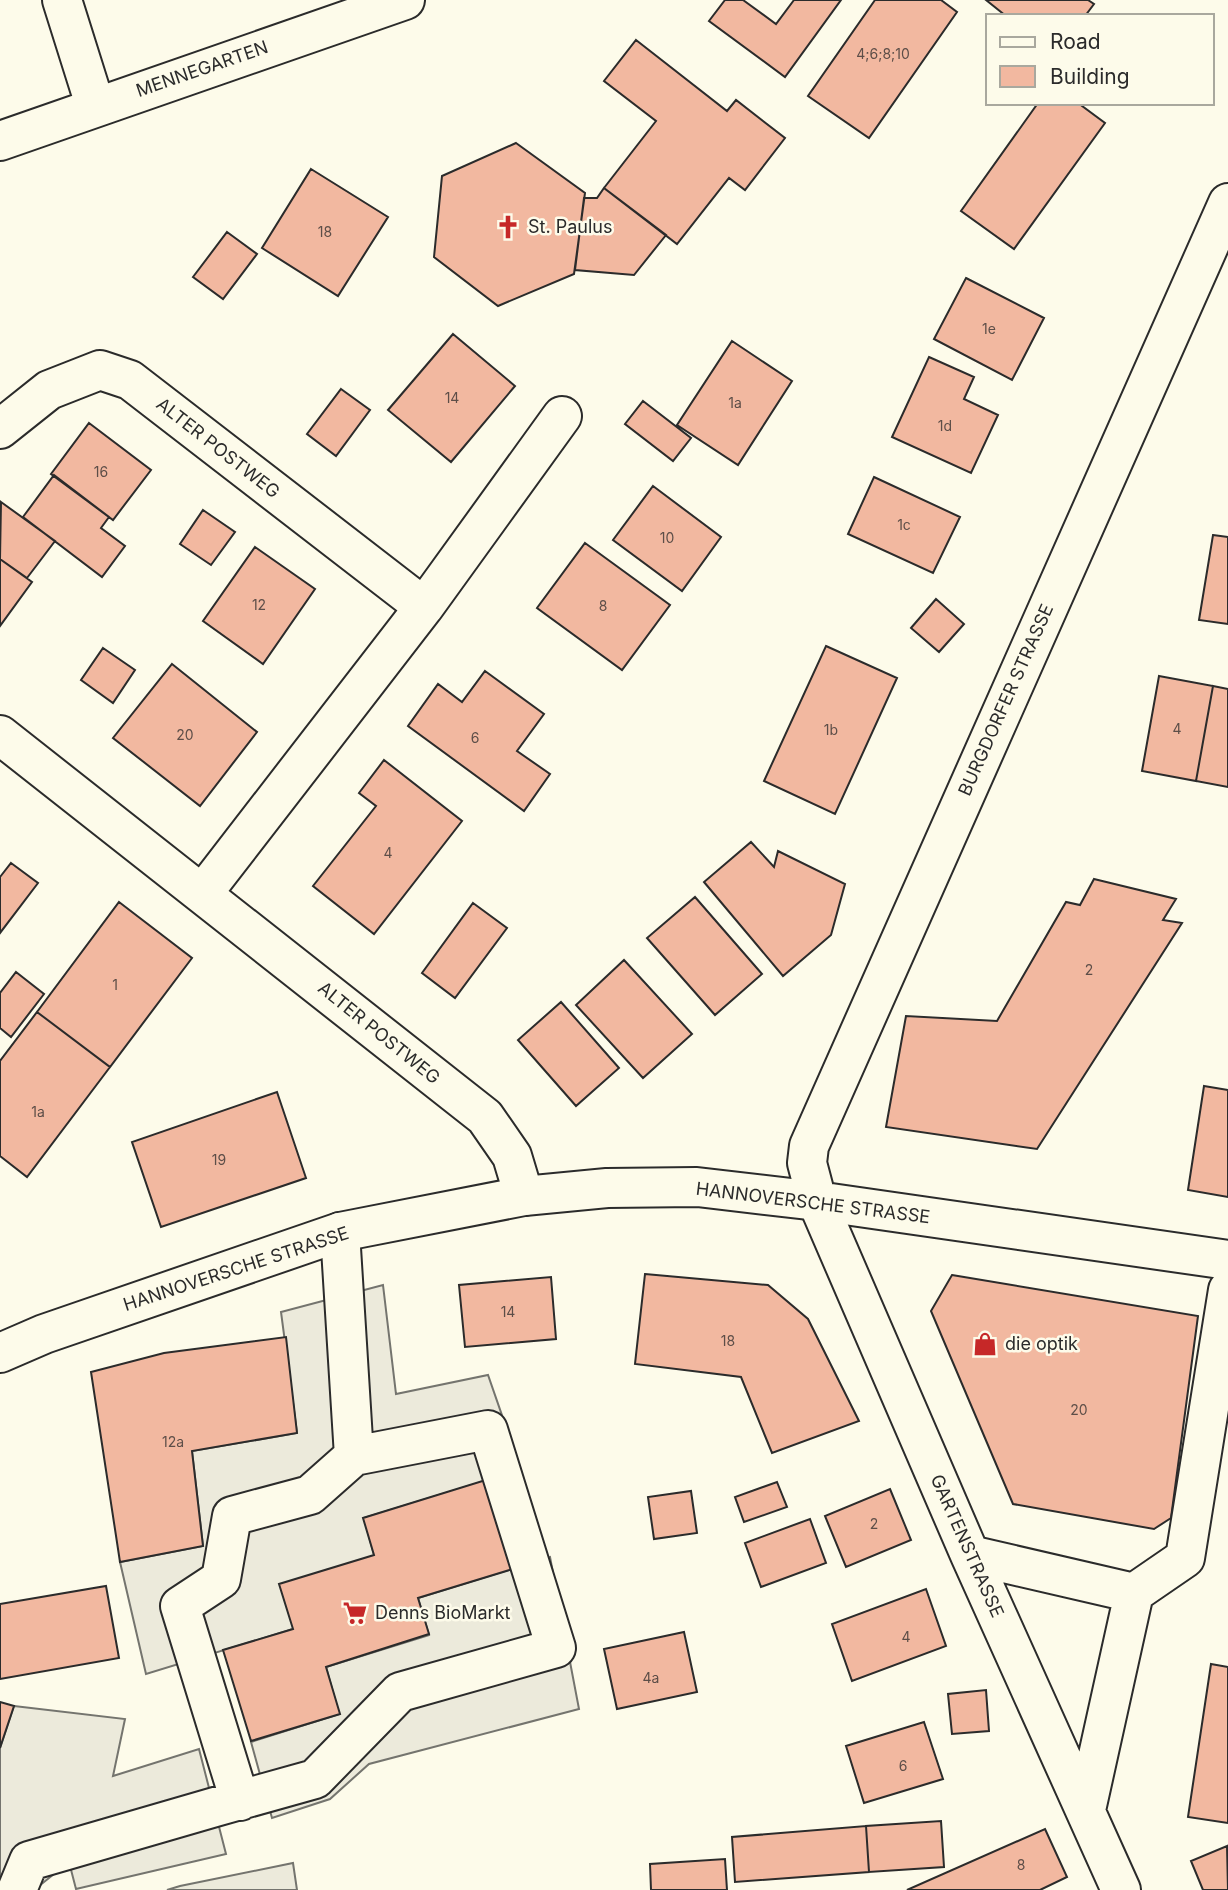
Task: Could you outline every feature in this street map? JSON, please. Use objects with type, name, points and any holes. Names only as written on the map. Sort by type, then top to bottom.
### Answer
[{"type":"street","points":[[62,0],[95,105]]},
{"type":"street","name":"MENNEGARTEN","points":[[0,141],[95,105],[405,0]]},
{"type":"street","name":"BURGDORFER STRASSE","points":[[817,1201],[807,1163],[809,1146],[1228,203]]},
{"type":"street","name":"ALTER POSTWEG","points":[[0,429],[49,390],[100,370],[130,380],[424,607]]},
{"type":"street","points":[[203,893],[424,607],[562,416]]},
{"type":"street","name":"ALTER POSTWEG","points":[[0,735],[485,1117],[512,1156],[524,1196]]},
{"type":"street","name":"HANNOVERSCHE STRASSE","points":[[0,1353],[44,1334],[340,1233],[524,1196],[607,1188],[697,1187],[817,1201],[1228,1260]]},
{"type":"street","name":"GARTENSTRASSE","points":[[817,1201],[970,1555],[1121,1890]]},
{"type":"street","points":[[340,1233],[354,1456]]},
{"type":"street","points":[[1086,1810],[1133,1593],[1185,1558],[1228,1290]]},
{"type":"street","points":[[17,1890],[29,1861],[315,1779],[400,1692],[556,1648],[488,1430],[354,1456],[310,1495],[232,1516],[221,1579],[180,1606],[240,1800]]},
{"type":"street","points":[[970,1555],[1133,1593]]},
{"type":"shaded area","points":[[383,1285],[396,1394],[488,1375],[521,1470],[364,1518],[374,1555],[293,1629],[146,1674],[120,1562],[203,1546],[192,1451],[297,1433],[281,1312]]},
{"type":"shaded area","points":[[550,1557],[579,1709],[369,1764],[330,1799],[272,1818],[251,1742],[339,1714],[326,1667],[429,1635],[418,1598]]},
{"type":"shaded area","points":[[14,1706],[125,1719],[113,1776],[199,1749],[226,1854],[76,1889],[69,1862],[34,1890],[0,1890],[0,1748]]},
{"type":"shaded area","points":[[293,1863],[297,1890],[167,1890],[180,1886]]},
{"type":"building","points":[[725,0],[743,0],[776,24],[794,0],[841,0],[785,77],[709,21]]},
{"type":"building","points":[[875,0],[941,0],[957,12],[869,138],[808,96]]},
{"type":"building","points":[[986,0],[1088,0],[1094,4],[1086,14],[1004,14]]},
{"type":"building","points":[[636,40],[727,111],[736,100],[785,138],[745,190],[729,178],[677,244],[604,188],[656,121],[604,81]]},
{"type":"building","points":[[1037,105],[1081,105],[1105,123],[1014,249],[961,211]]},
{"type":"building","name":"St. Paulus","points":[[516,143],[585,193],[574,274],[498,306],[434,257],[442,176]]},
{"type":"building","points":[[311,169],[388,217],[338,296],[262,248]]},
{"type":"building","points":[[604,188],[666,235],[634,275],[575,270],[584,198],[597,198]]},
{"type":"building","points":[[227,232],[257,254],[223,299],[193,277]]},
{"type":"building","points":[[966,278],[1044,318],[1012,380],[934,339]]},
{"type":"building","points":[[453,334],[515,386],[451,462],[388,410]]},
{"type":"building","points":[[732,341],[792,381],[738,465],[677,425]]},
{"type":"building","points":[[929,357],[974,377],[964,399],[998,415],[971,473],[892,437]]},
{"type":"building","points":[[341,389],[370,410],[336,456],[307,434]]},
{"type":"building","points":[[643,401],[691,438],[673,461],[625,424]]},
{"type":"building","points":[[89,423],[151,470],[113,520],[51,474]]},
{"type":"building","points":[[54,475],[109,517],[101,528],[125,546],[102,577],[23,517]]},
{"type":"building","points":[[874,477],[960,517],[933,573],[848,534]]},
{"type":"building","points":[[653,486],[721,537],[682,591],[613,540]]},
{"type":"building","points":[[1,502],[55,541],[27,578],[0,559]]},
{"type":"building","points":[[203,510],[235,532],[211,565],[180,544]]},
{"type":"building","points":[[1213,535],[1228,537],[1228,624],[1199,620]]},
{"type":"building","points":[[585,543],[670,605],[622,670],[537,608]]},
{"type":"building","points":[[255,547],[315,589],[263,664],[203,621]]},
{"type":"building","points":[[0,559],[32,582],[0,626]]},
{"type":"building","points":[[936,599],[964,624],[939,652],[911,628]]},
{"type":"building","points":[[826,646],[897,678],[835,814],[764,781]]},
{"type":"building","points":[[103,648],[135,670],[113,703],[81,680]]},
{"type":"building","points":[[172,664],[257,732],[200,806],[113,738]]},
{"type":"building","points":[[485,671],[544,714],[517,751],[550,774],[524,811],[408,726],[438,684],[462,702]]},
{"type":"building","points":[[1159,676],[1213,686],[1196,781],[1142,771]]},
{"type":"building","points":[[1213,686],[1228,689],[1228,787],[1196,781]]},
{"type":"building","points":[[384,760],[462,821],[374,934],[313,886],[376,806],[359,793]]},
{"type":"building","points":[[751,842],[774,867],[778,851],[845,884],[831,935],[783,976],[704,882]]},
{"type":"building","points":[[11,863],[38,883],[0,933],[0,877]]},
{"type":"building","points":[[1094,879],[1176,899],[1163,920],[1182,923],[1037,1149],[886,1127],[906,1016],[997,1021],[1066,902],[1080,905]]},
{"type":"building","points":[[695,897],[762,974],[715,1015],[647,938]]},
{"type":"building","points":[[119,902],[192,958],[110,1067],[37,1012]]},
{"type":"building","points":[[473,903],[507,928],[455,998],[422,973]]},
{"type":"building","points":[[624,960],[692,1034],[643,1078],[576,1005]]},
{"type":"building","points":[[16,972],[44,994],[11,1037],[0,1028],[0,993]]},
{"type":"building","points":[[561,1002],[619,1068],[576,1106],[518,1040]]},
{"type":"building","points":[[37,1012],[110,1067],[27,1177],[0,1156],[0,1061]]},
{"type":"building","points":[[1204,1086],[1228,1090],[1228,1197],[1188,1190]]},
{"type":"building","points":[[277,1092],[306,1178],[161,1227],[132,1142]]},
{"type":"building","points":[[645,1274],[768,1285],[808,1319],[859,1421],[772,1453],[741,1377],[635,1364]]},
{"type":"building","points":[[952,1275],[1198,1316],[1171,1518],[1154,1529],[1013,1504],[931,1311]]},
{"type":"building","points":[[551,1277],[556,1339],[465,1347],[459,1285]]},
{"type":"building","points":[[286,1337],[297,1433],[192,1451],[203,1546],[120,1562],[91,1372],[164,1353]]},
{"type":"building","name":"Denns BioMarkt","points":[[489,1479],[516,1568],[418,1598],[429,1634],[326,1667],[340,1714],[251,1741],[223,1650],[293,1629],[279,1584],[374,1555],[363,1518]]},
{"type":"building","points":[[777,1482],[787,1507],[744,1522],[735,1497]]},
{"type":"building","points":[[890,1489],[911,1540],[846,1567],[825,1516]]},
{"type":"building","points":[[691,1491],[697,1533],[654,1539],[648,1497]]},
{"type":"building","points":[[810,1519],[826,1563],[761,1587],[745,1543]]},
{"type":"building","points":[[106,1586],[119,1658],[0,1679],[0,1604]]},
{"type":"building","points":[[926,1589],[946,1646],[852,1681],[832,1624]]},
{"type":"building","points":[[684,1632],[697,1692],[617,1709],[604,1649]]},
{"type":"building","points":[[1211,1664],[1228,1667],[1228,1823],[1188,1817]]},
{"type":"building","points":[[986,1690],[989,1731],[952,1734],[948,1694]]},
{"type":"building","points":[[0,1702],[14,1706],[0,1748]]},
{"type":"building","points":[[924,1722],[943,1779],[864,1803],[846,1746]]},
{"type":"building","points":[[941,1821],[944,1867],[869,1872],[866,1826]]},
{"type":"building","points":[[866,1826],[869,1872],[735,1882],[732,1837]]},
{"type":"building","points":[[1045,1829],[1067,1877],[1040,1890],[907,1890]]},
{"type":"building","points":[[1227,1846],[1228,1890],[1203,1890],[1191,1861]]},
{"type":"building","points":[[725,1859],[727,1890],[651,1890],[650,1864]]},
{"type":"place","name":"St. Paulus","points":[[508,227]]},
{"type":"place","name":"die optik","points":[[985,1344]]},
{"type":"place","name":"Denns BioMarkt","points":[[355,1613]]}]
